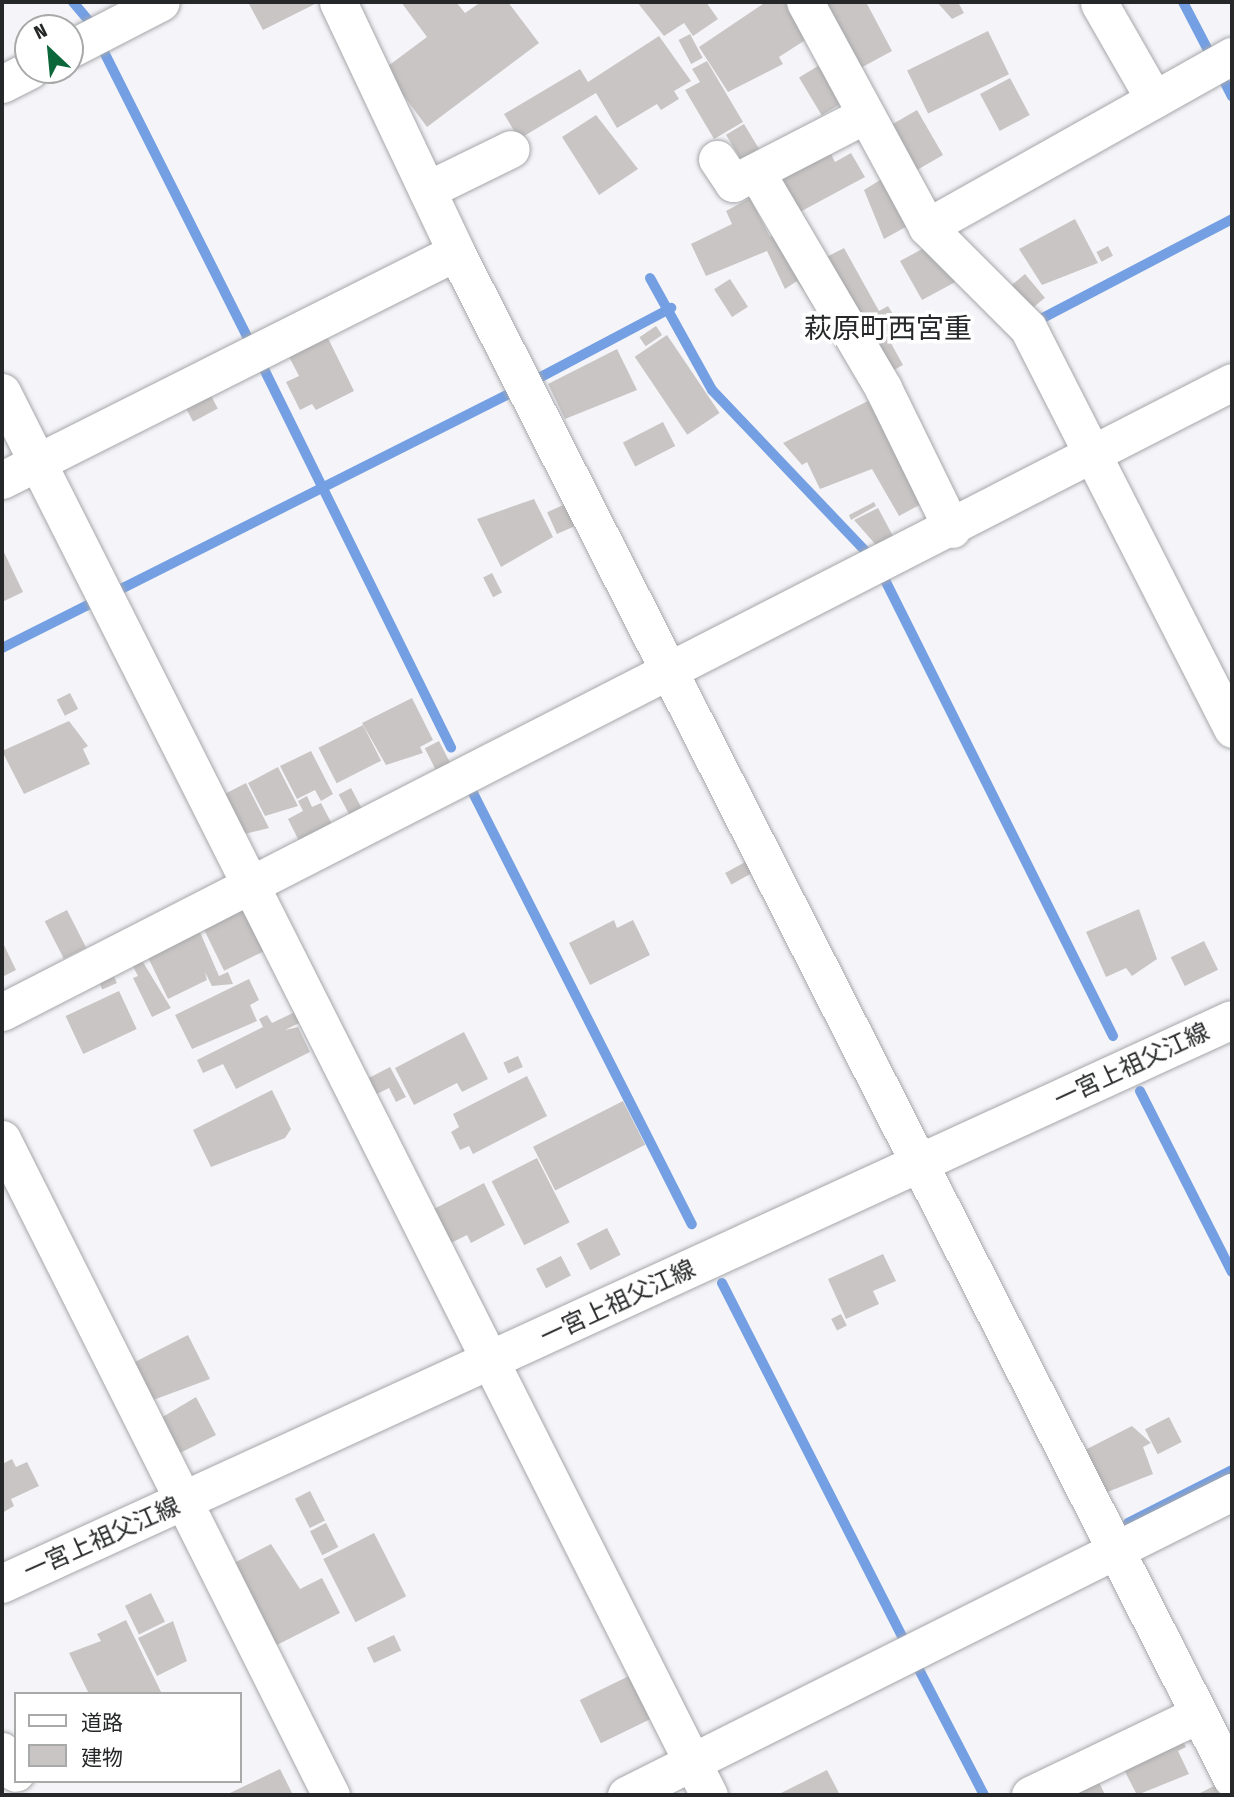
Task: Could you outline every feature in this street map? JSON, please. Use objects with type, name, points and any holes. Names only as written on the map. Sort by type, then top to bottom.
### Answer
[{"type":"main road","name":"一宮上祖父江線","points":[[2,1584],[184,1503],[1232,1020]]},
{"type":"main road","points":[[2,1752],[14,1770]]},
{"type":"street","points":[[84,42],[161,2]]},
{"type":"street","points":[[338,2],[456,252],[672,674],[916,1166],[1118,1548],[1232,1779]]},
{"type":"street","points":[[805,2],[927,227],[1028,328],[1232,729]]},
{"type":"street","points":[[1100,3],[1154,99]]},
{"type":"street","points":[[927,227],[1232,56]]},
{"type":"street","points":[[717,159],[733,183],[865,114]]},
{"type":"street","points":[[427,190],[511,149]]},
{"type":"street","points":[[756,172],[883,388],[952,529]]},
{"type":"street","points":[[2,480],[456,252]]},
{"type":"street","points":[[2,1012],[249,885],[672,674],[1232,382]]},
{"type":"street","points":[[2,392],[709,1795]]},
{"type":"street","points":[[2,1139],[331,1795]]},
{"type":"street","points":[[626,1795],[1118,1548],[1229,1501]]},
{"type":"street","points":[[1030,1795],[1199,1714]]},
{"type":"building","points":[[248,2],[314,2],[315,4],[263,30]]},
{"type":"building","points":[[401,2],[456,2],[465,13],[481,2],[508,2],[539,43],[427,127],[384,69],[427,37]]},
{"type":"building","points":[[637,2],[706,2],[718,19],[693,36],[684,23],[664,36]]},
{"type":"building","points":[[766,2],[791,2],[813,35],[779,57],[783,64],[728,92],[699,47]]},
{"type":"building","points":[[818,2],[866,2],[892,51],[855,71]]},
{"type":"building","points":[[937,2],[958,2],[964,13],[952,19]]},
{"type":"building","points":[[988,31],[1009,74],[928,114],[907,70]]},
{"type":"building","points":[[690,34],[703,58],[691,64],[679,40]]},
{"type":"building","points":[[659,36],[691,81],[674,91],[679,99],[661,110],[657,104],[617,128],[596,93],[519,139],[504,114],[580,69],[588,82]]},
{"type":"building","points":[[707,61],[743,122],[714,139],[685,90],[700,82],[692,69]]},
{"type":"building","points":[[823,63],[846,101],[822,115],[799,77]]},
{"type":"building","points":[[1010,78],[1030,115],[1000,131],[980,94]]},
{"type":"building","points":[[917,110],[943,155],[911,174],[885,128]]},
{"type":"building","points":[[596,115],[638,169],[599,195],[562,137]]},
{"type":"building","points":[[744,124],[759,149],[741,160],[726,135]]},
{"type":"building","points":[[828,148],[835,162],[851,153],[865,177],[798,213],[777,175]]},
{"type":"building","points":[[885,177],[911,224],[884,239],[864,190]]},
{"type":"building","points":[[750,198],[770,237],[776,233],[810,287],[804,291],[797,281],[785,289],[767,251],[706,276],[691,244],[732,224],[726,211]]},
{"type":"building","points":[[1075,219],[1098,263],[1042,285],[1019,249]]},
{"type":"building","points":[[1108,246],[1113,256],[1101,262],[1096,252]]},
{"type":"building","points":[[926,247],[961,279],[922,300],[900,261]]},
{"type":"building","points":[[844,248],[879,311],[888,306],[900,326],[864,347],[817,262]]},
{"type":"building","points":[[1025,274],[1045,298],[1031,309],[1011,286]]},
{"type":"building","points":[[730,279],[748,307],[732,317],[714,289]]},
{"type":"building","points":[[656,326],[662,335],[646,346],[639,337]]},
{"type":"building","points":[[325,332],[354,391],[316,410],[312,404],[300,410],[286,382],[299,376],[286,351]]},
{"type":"building","points":[[667,335],[720,413],[687,435],[635,357]]},
{"type":"building","points":[[887,336],[903,365],[881,377],[868,346]]},
{"type":"building","points":[[617,349],[637,390],[565,419],[548,384]]},
{"type":"building","points":[[208,390],[218,409],[193,422],[183,403]]},
{"type":"building","points":[[868,401],[925,502],[899,516],[872,469],[820,489],[807,462],[802,465],[783,443]]},
{"type":"building","points":[[663,422],[675,446],[635,466],[623,442]]},
{"type":"building","points":[[534,499],[553,537],[501,567],[477,519]]},
{"type":"building","points":[[570,502],[580,524],[557,534],[547,512]]},
{"type":"building","points":[[874,502],[876,506],[851,520],[849,515]]},
{"type":"building","points":[[878,508],[893,536],[876,545],[854,520]]},
{"type":"building","points":[[2,548],[23,592],[2,602]]},
{"type":"building","points":[[492,573],[502,593],[493,597],[483,578]]},
{"type":"building","points":[[70,693],[78,709],[65,716],[57,700]]},
{"type":"building","points":[[412,698],[433,740],[420,747],[423,753],[386,765],[362,723]]},
{"type":"building","points":[[69,721],[88,746],[83,749],[90,764],[24,794],[2,751]]},
{"type":"building","points":[[363,725],[381,761],[337,783],[318,748]]},
{"type":"building","points":[[439,741],[453,768],[438,775],[425,748]]},
{"type":"building","points":[[311,751],[333,794],[321,801],[315,790],[297,799],[280,766]]},
{"type":"building","points":[[278,767],[298,806],[265,816],[248,783]]},
{"type":"building","points":[[246,783],[269,828],[236,836],[217,798]]},
{"type":"building","points":[[351,788],[364,812],[351,818],[339,795]]},
{"type":"building","points":[[307,796],[312,807],[321,803],[333,826],[300,843],[288,819],[303,811],[298,801]]},
{"type":"building","points":[[747,861],[753,872],[731,884],[725,873]]},
{"type":"building","points":[[244,902],[267,950],[224,971],[201,923]]},
{"type":"building","points":[[1139,909],[1157,959],[1132,976],[1126,968],[1106,977],[1086,932]]},
{"type":"building","points":[[67,910],[86,947],[64,959],[45,921]]},
{"type":"building","points":[[614,920],[617,928],[633,920],[650,955],[590,985],[569,943]]},
{"type":"building","points":[[196,923],[219,976],[228,972],[233,984],[212,986],[205,972],[207,980],[168,999],[143,947]]},
{"type":"building","points":[[2,941],[16,970],[2,977]]},
{"type":"building","points":[[1204,941],[1218,970],[1185,986],[1171,957]]},
{"type":"building","points":[[138,954],[171,1008],[152,1017],[133,978],[138,976],[129,959]]},
{"type":"building","points":[[112,972],[117,983],[102,989],[97,979]]},
{"type":"building","points":[[249,979],[259,1000],[250,1005],[257,1021],[192,1049],[175,1015]]},
{"type":"building","points":[[119,991],[137,1029],[83,1054],[66,1016]]},
{"type":"building","points":[[297,1011],[303,1021],[285,1030],[298,1027],[310,1052],[236,1089],[223,1064],[203,1073],[197,1060],[263,1027],[259,1019],[267,1015],[272,1023]]},
{"type":"building","points":[[464,1032],[488,1079],[462,1092],[457,1083],[414,1105],[395,1068]]},
{"type":"building","points":[[518,1056],[523,1067],[508,1073],[503,1063]]},
{"type":"building","points":[[390,1067],[406,1097],[396,1102],[389,1088],[371,1097],[363,1081]]},
{"type":"building","points":[[527,1076],[547,1116],[473,1154],[469,1146],[460,1150],[451,1132],[459,1127],[453,1114]]},
{"type":"building","points":[[272,1090],[291,1129],[285,1138],[211,1167],[193,1130]]},
{"type":"building","points":[[623,1101],[645,1145],[555,1191],[533,1147]]},
{"type":"building","points":[[537,1158],[570,1222],[524,1245],[492,1181]]},
{"type":"building","points":[[484,1183],[505,1225],[471,1243],[467,1235],[449,1244],[432,1210]]},
{"type":"building","points":[[607,1228],[621,1255],[590,1270],[577,1243]]},
{"type":"building","points":[[883,1254],[896,1281],[873,1291],[879,1304],[846,1319],[828,1279]]},
{"type":"building","points":[[561,1256],[571,1276],[546,1288],[536,1269]]},
{"type":"building","points":[[841,1314],[847,1326],[837,1331],[831,1319]]},
{"type":"building","points":[[188,1335],[210,1379],[145,1403],[127,1366]]},
{"type":"building","points":[[196,1397],[216,1435],[178,1454],[151,1424]]},
{"type":"building","points":[[1169,1417],[1182,1442],[1158,1454],[1145,1429]]},
{"type":"building","points":[[1132,1426],[1151,1443],[1143,1447],[1153,1474],[1105,1493],[1083,1451]]},
{"type":"building","points":[[12,1459],[16,1467],[27,1462],[39,1486],[11,1499],[14,1506],[2,1513],[2,1464]]},
{"type":"building","points":[[310,1491],[325,1520],[310,1528],[295,1499]]},
{"type":"building","points":[[326,1523],[338,1547],[322,1555],[310,1531]]},
{"type":"building","points":[[374,1533],[406,1596],[355,1622],[323,1559]]},
{"type":"building","points":[[271,1544],[300,1589],[322,1578],[340,1613],[267,1650],[226,1567]]},
{"type":"building","points":[[151,1593],[165,1622],[139,1634],[125,1606]]},
{"type":"building","points":[[126,1620],[161,1692],[88,1692],[69,1653],[101,1641],[97,1634]]},
{"type":"building","points":[[173,1621],[187,1661],[157,1676],[138,1638]]},
{"type":"building","points":[[394,1635],[401,1650],[374,1663],[367,1648]]},
{"type":"building","points":[[631,1675],[652,1718],[601,1743],[580,1700]]},
{"type":"building","points":[[1177,1731],[1186,1747],[1178,1751],[1189,1774],[1137,1795],[1119,1760]]},
{"type":"building","points":[[280,1769],[293,1795],[231,1795],[230,1793]]},
{"type":"building","points":[[827,1770],[840,1795],[777,1795]]},
{"type":"building","points":[[1098,1780],[1105,1795],[1075,1795],[1074,1792]]},
{"type":"building","points":[[1220,1783],[1226,1795],[1196,1795]]},
{"type":"waterway","points":[[73,2],[89,21]]},
{"type":"waterway","points":[[1183,2],[1209,52]]},
{"type":"waterway","points":[[100,44],[248,338]]},
{"type":"waterway","points":[[1222,77],[1232,97]]},
{"type":"waterway","points":[[1037,321],[1232,219]]},
{"type":"waterway","points":[[650,278],[712,390],[868,554]]},
{"type":"waterway","points":[[537,379],[671,308]]},
{"type":"waterway","points":[[261,363],[451,748]]},
{"type":"waterway","points":[[113,593],[513,392]]},
{"type":"waterway","points":[[884,578],[1113,1036]]},
{"type":"waterway","points":[[2,648],[92,603]]},
{"type":"waterway","points":[[471,789],[692,1224]]},
{"type":"waterway","points":[[1140,1091],[1232,1272]]},
{"type":"waterway","points":[[722,1283],[904,1640]]},
{"type":"waterway","points":[[1128,1523],[1232,1470]]},
{"type":"waterway","points":[[913,1658],[984,1795]]},
{"type":"district","name":"萩原町西宮重","points":[[888,329]]}]
